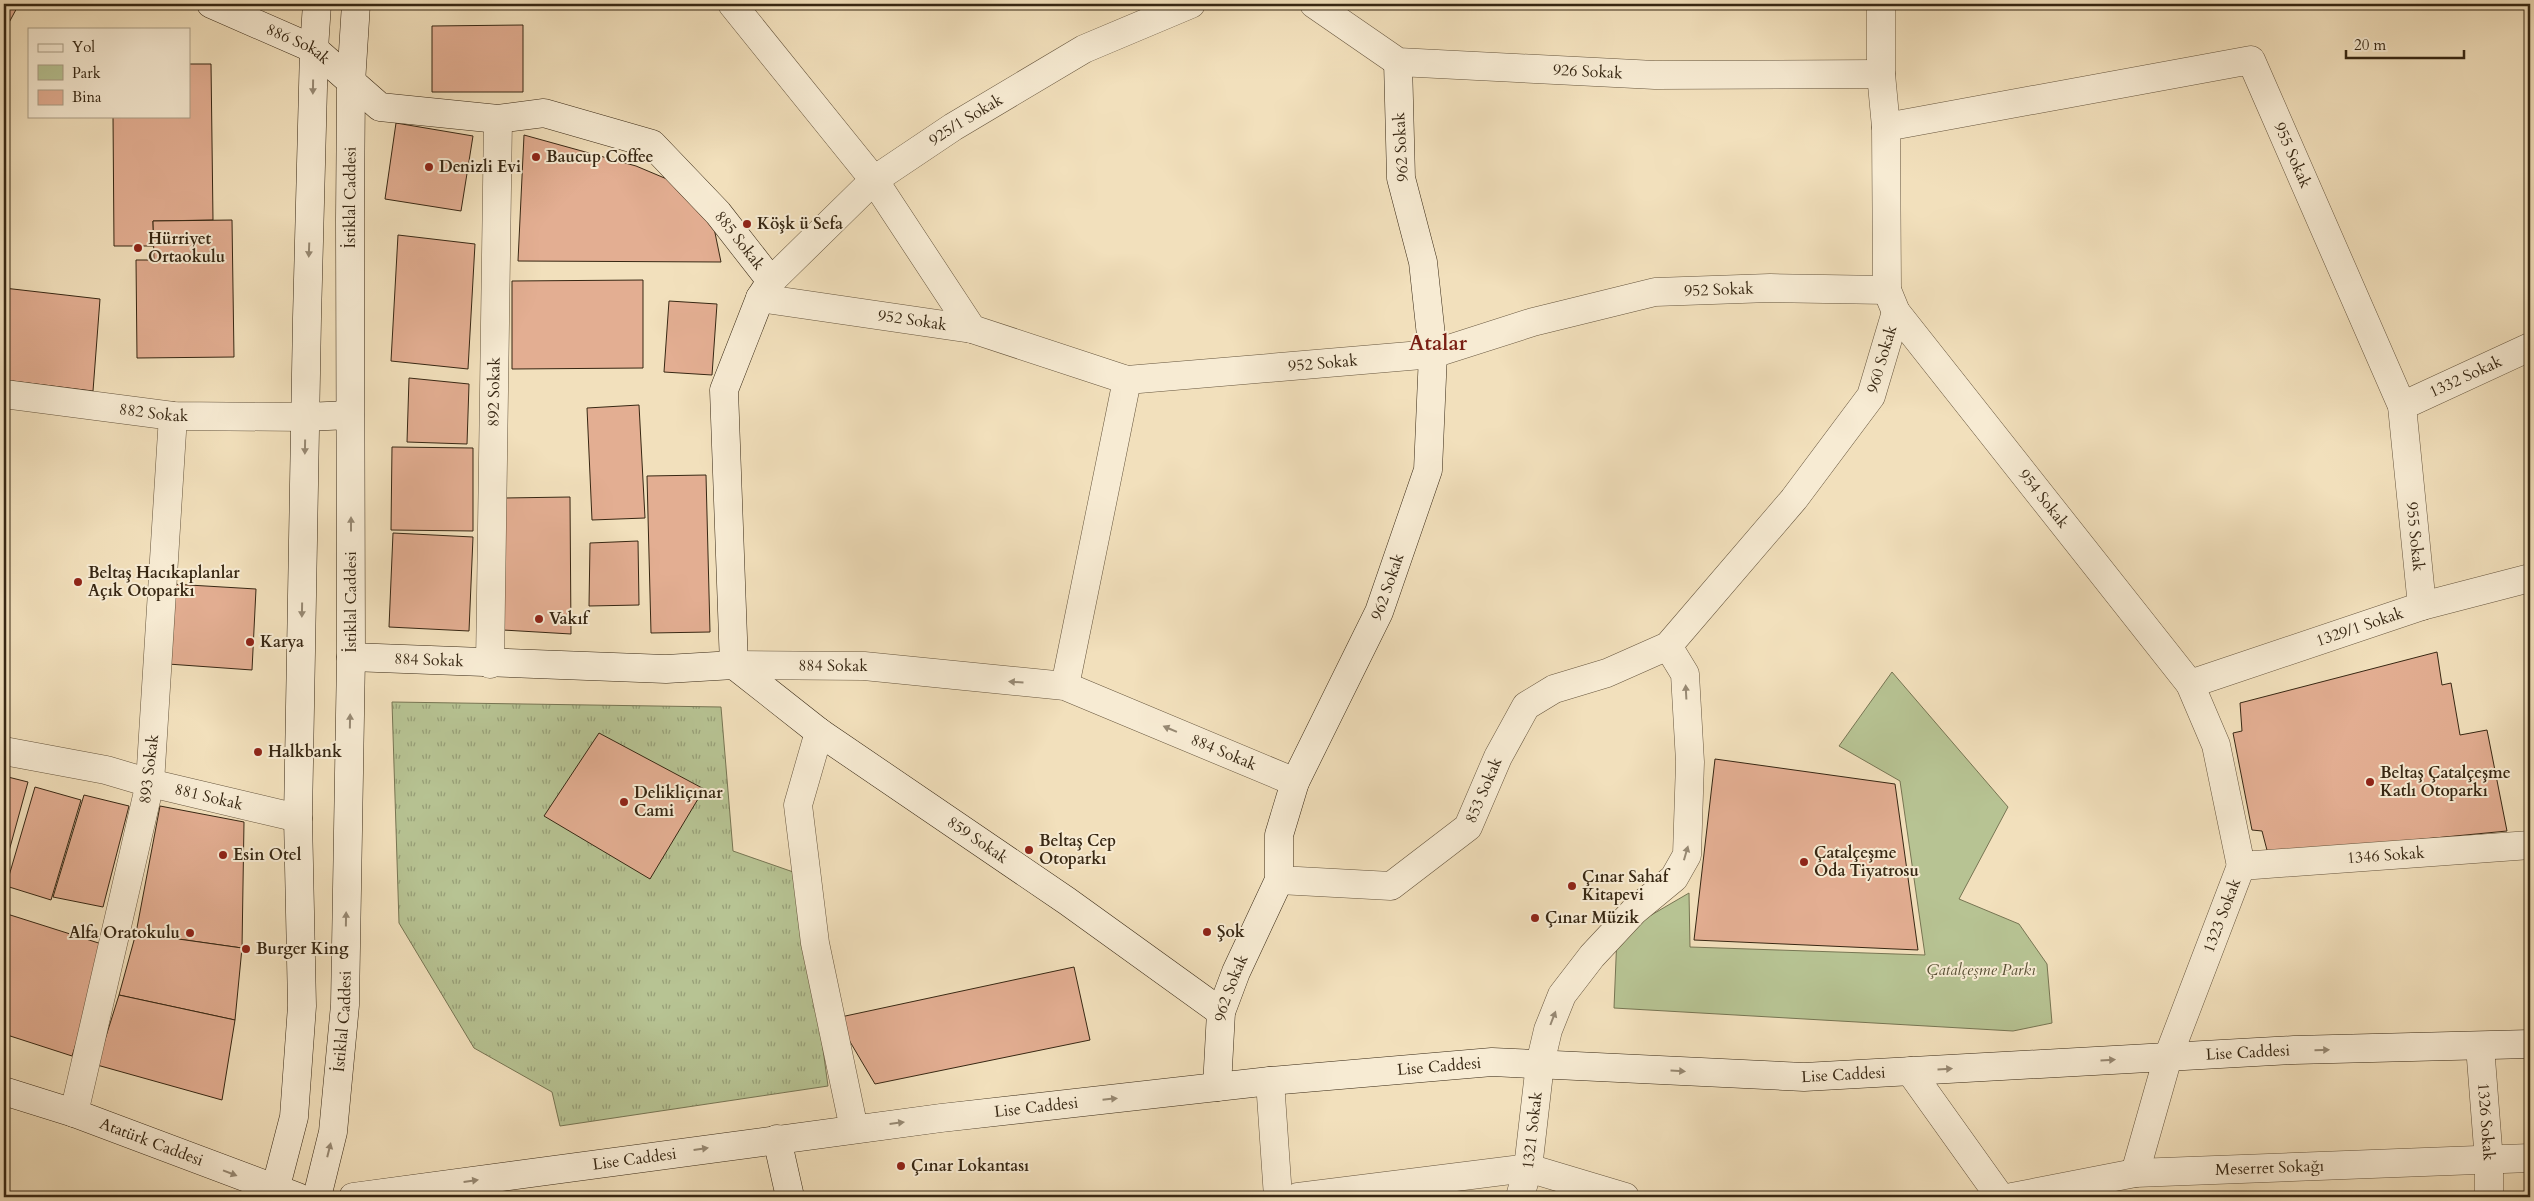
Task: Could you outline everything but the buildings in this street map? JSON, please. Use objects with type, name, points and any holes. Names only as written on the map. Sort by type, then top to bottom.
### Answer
[{"type":"street","name":"886 Sokak","points":[[211,4],[314,49],[352,83]]},
{"type":"street","points":[[287,1194],[302,1006],[298,818],[305,417],[314,49],[317,4]]},
{"type":"street","name":"İstiklal Caddesi","points":[[317,1197],[333,1132],[345,1005],[351,657],[352,83],[356,4]]},
{"type":"street","points":[[732,4],[874,180],[972,329]]},
{"type":"street","name":"925/1 Sokak","points":[[765,290],[874,180],[953,127],[1084,49],[1191,4]]},
{"type":"street","points":[[1314,4],[1398,62]]},
{"type":"street","name":"960 Sokak","points":[[1668,646],[1794,499],[1871,396],[1891,301],[1881,4]]},
{"type":"street","name":"955 Sokak","points":[[1886,127],[2251,60],[2402,406],[2422,606]]},
{"type":"street","name":"926 Sokak","points":[[1398,62],[1655,75],[1882,74]]},
{"type":"street","name":"962 Sokak","points":[[1218,1087],[1221,1012],[1236,972],[1279,880],[1280,835],[1295,782],[1378,612],[1428,470],[1433,354],[1423,262],[1401,178],[1398,62]]},
{"type":"street","name":"885 Sokak","points":[[352,83],[380,108],[498,118],[544,113],[652,144],[718,214],[765,290]]},
{"type":"street","name":"892 Sokak","points":[[490,664],[498,118]]},
{"type":"street","name":"952 Sokak","points":[[765,290],[972,329],[1127,380],[1433,354],[1533,322],[1655,292],[1770,288],[1891,301]]},
{"type":"street","points":[[734,665],[724,390],[765,290]]},
{"type":"street","name":"954 Sokak","points":[[1891,301],[2190,684]]},
{"type":"street","name":"1332 Sokak","points":[[2402,406],[2530,347]]},
{"type":"street","points":[[1065,686],[1127,380]]},
{"type":"street","name":"882 Sokak","points":[[4,394],[173,416],[305,417]]},
{"type":"street","points":[[305,417],[350,415]]},
{"type":"street","name":"893 Sokak","points":[[74,1114],[150,783],[173,416]]},
{"type":"street","name":"1329/1 Sokak","points":[[2190,684],[2422,606],[2530,578]]},
{"type":"street","name":"853 Sokak","points":[[1279,880],[1391,886],[1468,827],[1498,757],[1526,706],[1554,689],[1607,673],[1668,646]]},
{"type":"street","name":"1321 Sokak","points":[[1520,1197],[1528,1168],[1540,1064],[1548,1030],[1562,995],[1592,956],[1634,911],[1674,878],[1687,855],[1690,762],[1684,674],[1668,646]]},
{"type":"street","name":"884 Sokak","points":[[351,657],[490,664],[666,668],[734,665],[864,666],[1065,686],[1295,782]]},
{"type":"street","name":"859 Sokak","points":[[734,665],[819,732],[1067,900],[1221,1012]]},
{"type":"street","name":"1323 Sokak","points":[[2135,1173],[2168,1057],[2241,866],[2216,745],[2190,684]]},
{"type":"street","points":[[819,732],[798,804],[815,943],[854,1129]]},
{"type":"street","name":"881 Sokak","points":[[4,751],[106,770],[150,783],[298,818]]},
{"type":"street","name":"1346 Sokak","points":[[2241,866],[2530,845]]},
{"type":"street","name":"Lise Caddesi","points":[[353,1197],[854,1129],[1270,1081],[1492,1062],[1804,1077],[2294,1050],[2530,1044]]},
{"type":"street","name":"1326 Sokak","points":[[2480,1046],[2489,1161],[2489,1197]]},
{"type":"street","points":[[1910,1071],[2000,1197]]},
{"type":"street","points":[[1270,1081],[1278,1197]]},
{"type":"street","name":"Atatürk Caddesi","points":[[4,1091],[74,1114],[287,1194]]},
{"type":"street","points":[[778,1139],[790,1197]]},
{"type":"street","name":"Meserret Sokağı","points":[[2012,1197],[2135,1173],[2530,1158]]},
{"type":"street","points":[[1298,1197],[1528,1168],[1625,1197]]},
{"type":"green space","name":"Çatalçeşme Parkı","points":[[1892,672],[2008,807],[1959,899],[2019,924],[2047,964],[2052,1023],[2013,1031],[1614,1008],[1617,935],[1689,893],[1690,947],[1925,955],[1900,781],[1839,746]]},
{"type":"green space","points":[[392,702],[721,707],[733,851],[799,874],[828,1086],[560,1126],[552,1092],[474,1048],[399,923]]},
{"type":"place","name":"Baucup Coffee","points":[[536,157]]},
{"type":"place","name":"Denizli Evi","points":[[429,167]]},
{"type":"place","name":"Köşk ü Sefa","points":[[747,224]]},
{"type":"place","name":"Hürriyet Ortaokulu","points":[[138,248]]},
{"type":"place","name":"Beltaş Hacıkaplanlar Açık Otoparkı","points":[[78,582]]},
{"type":"place","name":"Vakıf","points":[[539,619]]},
{"type":"place","name":"Karya","points":[[250,642]]},
{"type":"place","name":"Halkbank","points":[[258,752]]},
{"type":"place","name":"Beltaş Çatalçeşme Katlı Otoparkı","points":[[2370,782]]},
{"type":"place","name":"Delikliçınar Cami","points":[[624,802]]},
{"type":"place","name":"Beltaş Cep Otoparkı","points":[[1029,850]]},
{"type":"place","name":"Esin Otel","points":[[223,855]]},
{"type":"place","name":"Çatalçeşme Oda Tiyatrosu","points":[[1804,862]]},
{"type":"place","name":"Çınar Sahaf Kitapevi","points":[[1572,886]]},
{"type":"place","name":"Çınar Müzik","points":[[1535,918]]},
{"type":"place","name":"Şok","points":[[1207,932]]},
{"type":"place","name":"Alfa Oratokulu","points":[[190,933]]},
{"type":"place","name":"Burger King","points":[[246,949]]},
{"type":"place","name":"Çınar Lokantası","points":[[901,1166]]},
{"type":"district","name":"Atalar","points":[[1438,343]]}]
